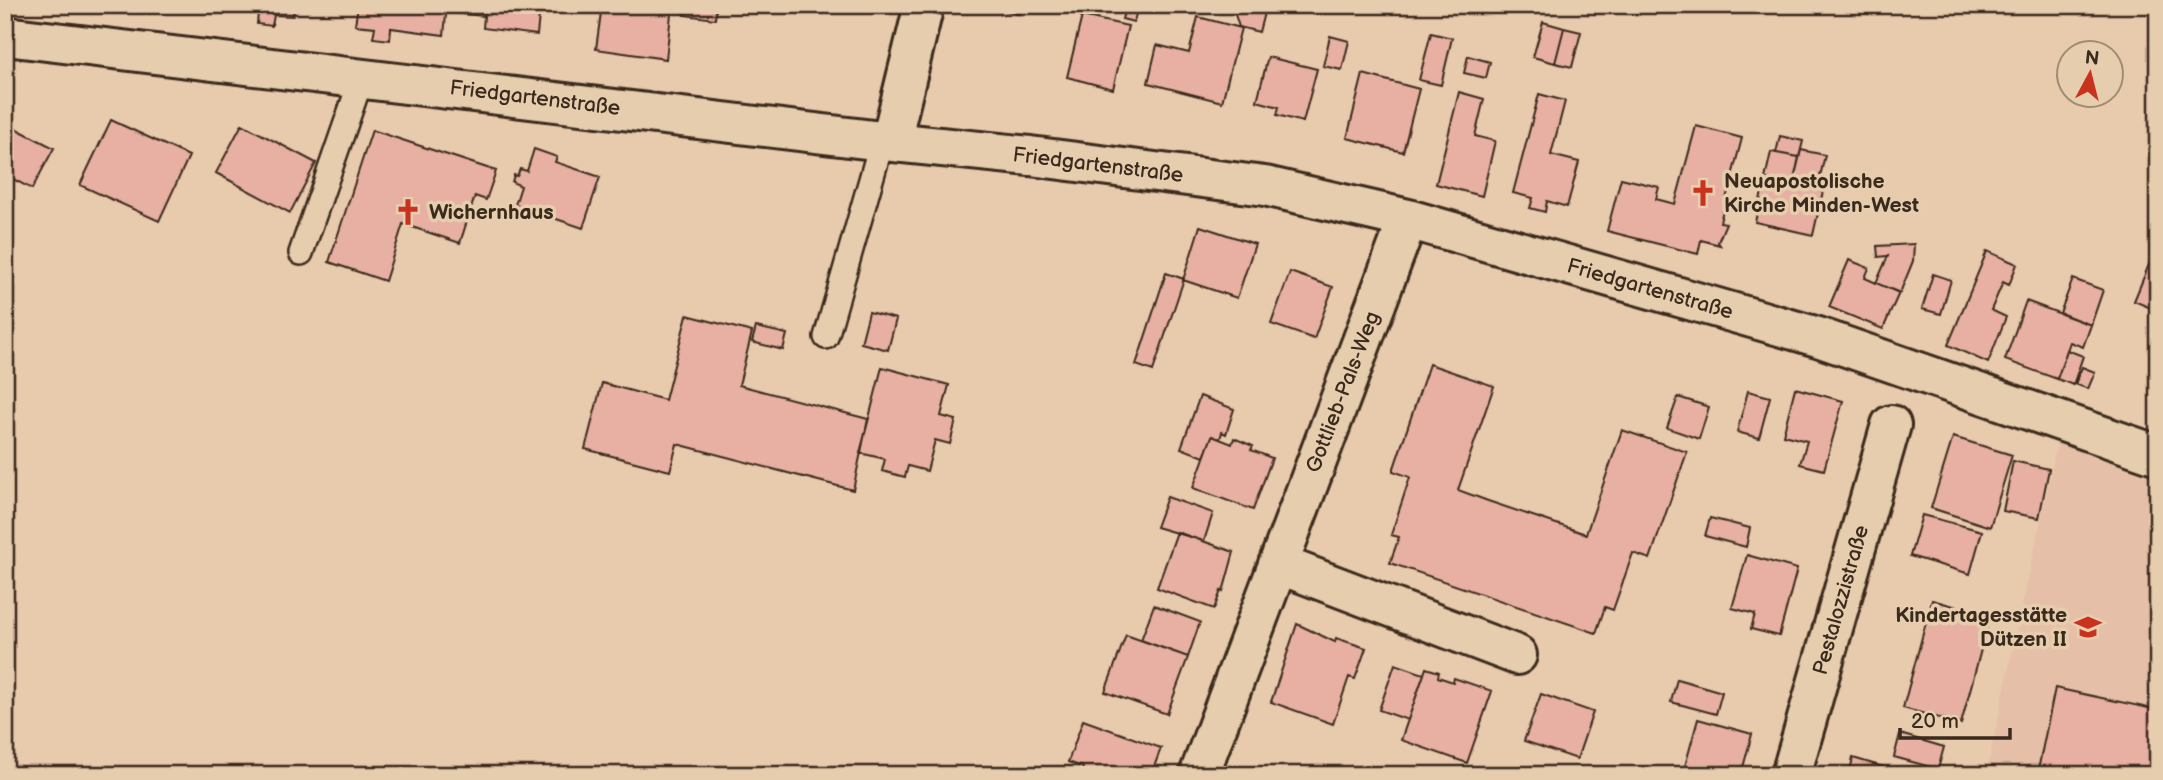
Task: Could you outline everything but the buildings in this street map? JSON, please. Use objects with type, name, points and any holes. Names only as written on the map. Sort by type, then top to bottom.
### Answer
[{"type":"street","points":[[886,141],[924,5]]},
{"type":"street","name":"Friedgartenstraße","points":[[5,36],[1265,186],[1408,219],[1818,337],[2158,455]]},
{"type":"street","name":"Gottlieb-Pals-Weg","points":[[1199,775],[1408,219]]},
{"type":"street","name":"Pestalozzistraße","points":[[1791,775],[1891,425]]},
{"type":"street","points":[[1278,564],[1517,655]]},
{"type":"lane","points":[[301,253],[362,77]]},
{"type":"lane","points":[[826,337],[886,141]]},
{"type":"shaded area","name":"Kindertagesstätte Dützen II","points":[[2058,440],[2158,479],[2158,775],[1986,775]]},
{"type":"place","name":"Neuapostolische Kirche Minden-West","points":[[1703,193]]},
{"type":"place","name":"Wichernhaus","points":[[408,212]]},
{"type":"place","name":"Kindertagesstätte Dützen II","points":[[2088,627]]}]
